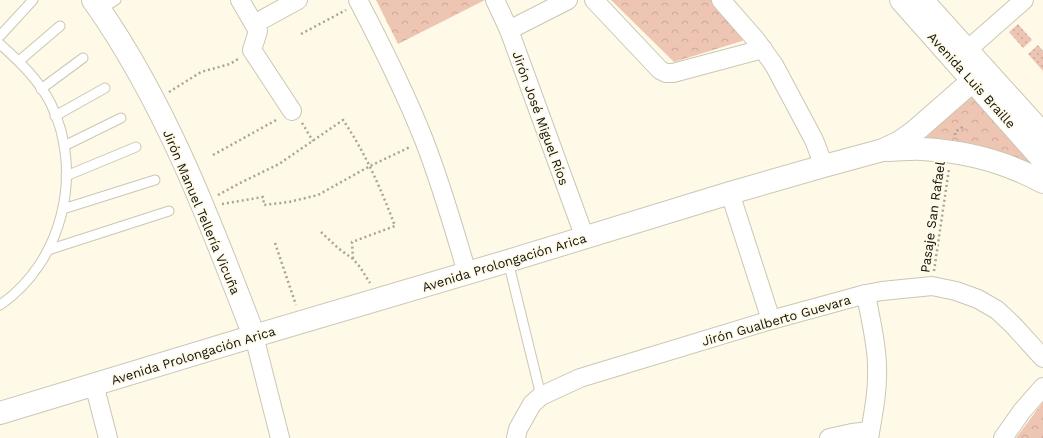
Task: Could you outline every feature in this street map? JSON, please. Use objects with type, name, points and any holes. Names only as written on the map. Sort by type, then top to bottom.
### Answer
[{"type":"street","points":[[240,0],[258,32],[252,50],[292,111]]},
{"type":"street","points":[[254,24],[298,0]]},
{"type":"street","name":"Jirón José Miguel Ríos","points":[[495,0],[509,30],[585,238]]},
{"type":"street","points":[[509,30],[568,0]]},
{"type":"street","points":[[594,0],[660,70],[666,73],[673,73],[763,49]]},
{"type":"street","points":[[721,0],[763,49],[774,65],[814,140],[824,166]]},
{"type":"street","name":"Avenida Luis Braille","points":[[901,0],[961,55],[979,75],[1043,160]]},
{"type":"street","name":"Avenida Luis Braille","points":[[922,0],[961,55]]},
{"type":"street","points":[[961,55],[1024,0]]},
{"type":"street","points":[[358,2],[394,71],[424,140],[448,206],[467,273]]},
{"type":"street","name":"Jirón Manuel Tellería Vicuña","points":[[103,3],[183,160],[203,207],[254,336],[280,438]]},
{"type":"street","name":"Avenida Luis Braille","points":[[979,75],[1043,134]]},
{"type":"street","name":"Avenida Prolongación Arica","points":[[1,410],[508,262],[730,193],[883,150],[900,142],[914,132],[979,75]]},
{"type":"street","points":[[883,150],[921,149],[952,152],[994,161],[1028,174],[1043,182]]},
{"type":"street","points":[[730,193],[771,320]]},
{"type":"street","name":"Jirón Gualberto Guevara","points":[[516,438],[525,416],[532,404],[541,396],[580,378],[771,320],[866,294],[907,287],[932,286],[956,291],[978,299],[997,310],[1014,325],[1043,358]]},
{"type":"street","points":[[829,438],[852,433],[870,434],[878,368],[876,348],[866,294]]},
{"type":"street","points":[[94,384],[108,438]]},
{"type":"street","points":[[1002,438],[1022,410],[1043,387]]},
{"type":"lane","points":[[0,36],[33,0]]},
{"type":"lane","points":[[19,61],[60,26]]},
{"type":"lane","points":[[0,44],[19,61],[37,81],[51,104],[60,129],[66,156],[63,209],[55,235],[43,259],[27,281],[0,306]]},
{"type":"lane","points":[[41,89],[83,58]]},
{"type":"lane","points":[[55,116],[105,88]]},
{"type":"lane","points":[[64,146],[121,118]]},
{"type":"lane","points":[[66,176],[136,147]]},
{"type":"lane","points":[[63,209],[155,180]]},
{"type":"lane","points":[[48,250],[169,211]]},
{"type":"lane","points":[[508,262],[541,396]]},
{"type":"path","points":[[301,34],[358,2]]},
{"type":"path","points":[[154,101],[201,72],[230,64],[252,50]]},
{"type":"path","points":[[213,155],[292,111]]},
{"type":"path","points":[[203,207],[242,182],[280,164],[343,120],[355,138],[370,166],[395,226],[352,242],[353,259]]},
{"type":"path","points":[[203,207],[263,197],[264,205],[289,202],[318,195],[370,166],[424,140]]},
{"type":"path","name":"Pasaje San Rafael","points":[[932,286],[952,152]]},
{"type":"path","points":[[321,232],[338,248],[353,259],[360,267],[380,299]]},
{"type":"path","points":[[275,244],[302,322]]},
{"type":"green space","points":[[376,0],[485,0],[398,44]]},
{"type":"green space","points":[[611,0],[711,0],[745,36],[742,41],[674,62]]},
{"type":"green space","points":[[1018,24],[1032,40],[1023,48],[1009,32]]},
{"type":"green space","points":[[1038,45],[1043,51],[1043,71],[1028,54]]},
{"type":"green space","points":[[974,92],[1033,161],[1030,163],[1011,155],[977,145],[919,138]]},
{"type":"green space","points":[[1043,402],[1043,438],[1016,438]]}]
